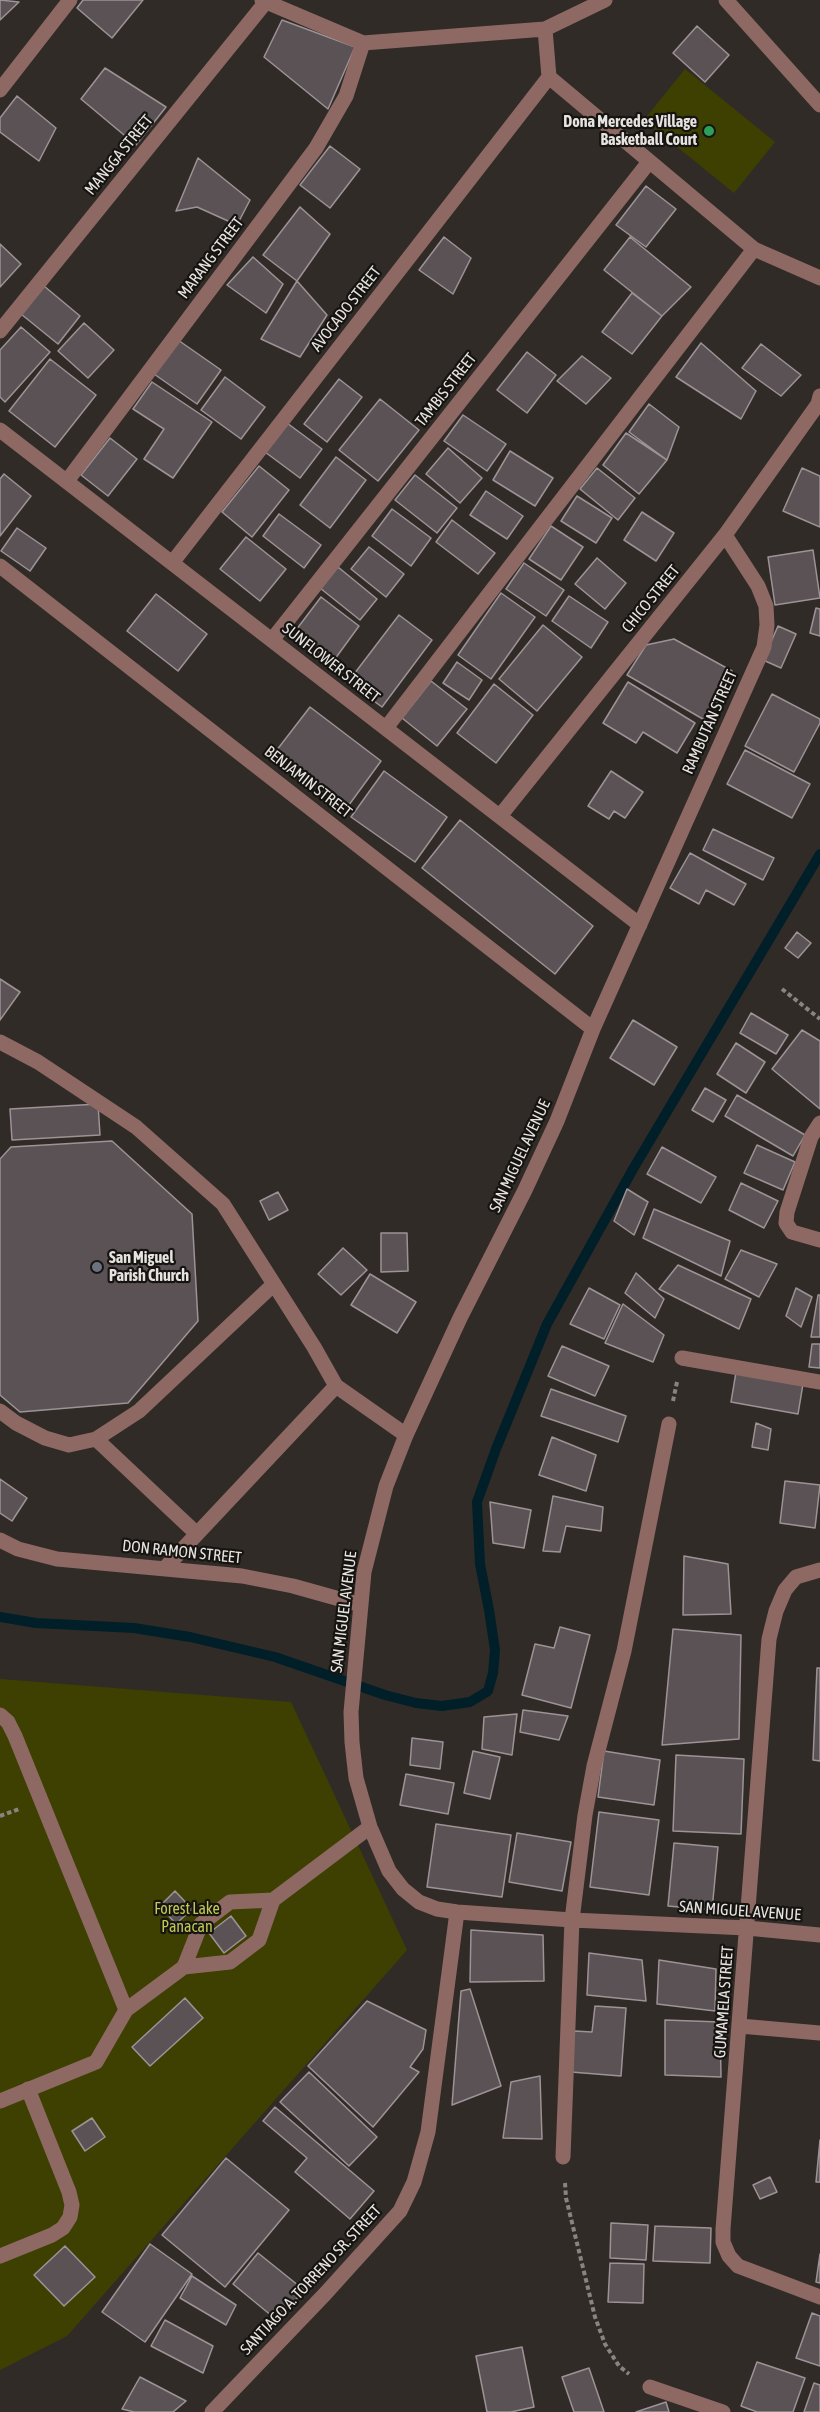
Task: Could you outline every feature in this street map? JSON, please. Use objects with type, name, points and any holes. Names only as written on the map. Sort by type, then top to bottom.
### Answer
[{"type":"street","points":[[0,90],[70,0]]},
{"type":"street","points":[[264,1],[363,44],[545,29],[605,0]]},
{"type":"street","points":[[726,0],[820,105]]},
{"type":"street","name":"MANGGA STREET","points":[[0,331],[264,1]]},
{"type":"street","points":[[545,29],[549,77],[754,249],[820,278]]},
{"type":"street","name":"MARANG STREET","points":[[67,482],[316,148],[346,96],[363,44]]},
{"type":"street","name":"AVOCADO STREET","points":[[172,563],[549,77]]},
{"type":"street","name":"TAMBIS STREET","points":[[272,640],[649,162]]},
{"type":"street","points":[[386,728],[754,249]]},
{"type":"street","name":"CHICO STREET","points":[[500,816],[725,535],[818,404],[820,396]]},
{"type":"street","name":"SUNFLOWER STREET","points":[[0,430],[640,925]]},
{"type":"street","name":"RAMBUTAN STREET","points":[[640,925],[764,647],[767,625],[766,606],[758,586],[725,535]]},
{"type":"street","name":"BENJAMIN STREET","points":[[0,566],[593,1029]]},
{"type":"street","name":"SAN MIGUEL AVENUE","points":[[640,925],[593,1029],[575,1078],[534,1170],[460,1318],[406,1436],[386,1486],[364,1572],[351,1712],[356,1778],[370,1827],[389,1871],[403,1889],[419,1902],[437,1909],[572,1920],[747,1928],[820,1935]]},
{"type":"street","points":[[0,1042],[38,1062],[136,1127],[223,1204],[314,1347],[336,1386],[406,1436]]},
{"type":"street","points":[[820,1124],[811,1137],[787,1212],[786,1223],[792,1232],[820,1240]]},
{"type":"street","points":[[0,1411],[16,1423],[45,1438],[69,1445],[96,1439],[140,1411],[274,1284]]},
{"type":"street","points":[[682,1358],[820,1382]]},
{"type":"street","points":[[165,1568],[336,1386]]},
{"type":"street","points":[[563,2157],[572,1920],[585,1815],[594,1766],[624,1651],[669,1424]]},
{"type":"street","points":[[96,1439],[196,1534]]},
{"type":"street","name":"DON RAMON STREET","points":[[0,1540],[18,1549],[57,1560],[165,1568],[259,1579],[361,1605]]},
{"type":"street","name":"GUMAMELA STREET","points":[[820,1570],[796,1577],[785,1590],[776,1611],[769,1639],[723,2229],[723,2242],[729,2256],[738,2266],[820,2296]]},
{"type":"street","points":[[0,1716],[8,1722],[15,1736],[126,2010]]},
{"type":"street","points":[[0,2101],[96,2062],[126,2010],[184,1967],[230,1962],[259,1940],[273,1900],[370,1827]]},
{"type":"street","points":[[184,1967],[201,1924],[230,1902],[273,1900]]},
{"type":"street","name":"SANTIAGO A. TORRENO SR. STREET","points":[[212,2412],[325,2294],[400,2211],[414,2182],[428,2132],[457,1912]]},
{"type":"street","points":[[740,2026],[820,2033]]},
{"type":"street","points":[[0,2256],[52,2235],[63,2228],[70,2217],[72,2205],[69,2192],[28,2089]]},
{"type":"street","points":[[650,2386],[723,2412]]},
{"type":"path","points":[[782,989],[819,1015]]},
{"type":"path","points":[[669,1424],[682,1358]]},
{"type":"path","points":[[563,2157],[566,2198],[595,2317],[605,2344],[619,2366],[635,2379],[650,2386]]},
{"type":"green space","name":"Dona Mercedes Village Basketball Court","points":[[685,69],[775,142],[734,193],[644,120]]},
{"type":"green space","name":"Forest Lake Panacan","points":[[0,1679],[291,1702],[407,1950],[67,2336],[0,2370]]},
{"type":"building","points":[[0,0],[19,2],[0,20]]},
{"type":"building","points":[[83,0],[143,0],[112,38],[77,8]]},
{"type":"building","points":[[282,20],[355,47],[328,109],[264,57]]},
{"type":"building","points":[[697,26],[729,55],[705,82],[673,53]]},
{"type":"building","points":[[105,68],[166,107],[136,145],[81,99]]},
{"type":"building","points":[[17,96],[56,128],[39,161],[0,132],[0,118]]},
{"type":"building","points":[[330,146],[360,169],[330,208],[300,185]]},
{"type":"building","points":[[198,158],[250,200],[237,225],[197,207],[176,211]]},
{"type":"building","points":[[646,186],[676,209],[646,247],[616,225]]},
{"type":"building","points":[[300,207],[330,234],[297,281],[263,255]]},
{"type":"building","points":[[444,237],[471,258],[453,294],[419,270]]},
{"type":"building","points":[[630,237],[691,287],[662,316],[604,270]]},
{"type":"building","points":[[0,244],[21,264],[0,287]]},
{"type":"building","points":[[253,257],[283,284],[266,313],[227,285]]},
{"type":"building","points":[[297,281],[327,315],[300,357],[261,339]]},
{"type":"building","points":[[44,286],[80,316],[58,344],[21,314]]},
{"type":"building","points":[[632,293],[662,316],[632,354],[602,332]]},
{"type":"building","points":[[84,323],[114,350],[88,378],[58,351]]},
{"type":"building","points":[[21,327],[50,352],[5,402],[0,397],[0,350]]},
{"type":"building","points":[[178,340],[221,370],[197,404],[154,374]]},
{"type":"building","points":[[701,343],[756,391],[741,419],[676,377]]},
{"type":"building","points":[[761,344],[801,375],[781,396],[742,368]]},
{"type":"building","points":[[527,352],[556,375],[527,413],[497,390]]},
{"type":"building","points":[[582,356],[611,378],[586,404],[557,381]]},
{"type":"building","points":[[50,359],[96,395],[55,447],[9,411]]},
{"type":"building","points":[[225,377],[265,407],[241,439],[201,410]]},
{"type":"building","points":[[339,379],[362,397],[327,442],[304,424]]},
{"type":"building","points":[[152,382],[212,422],[173,478],[144,459],[164,429],[133,409]]},
{"type":"building","points":[[380,399],[419,430],[378,481],[339,450]]},
{"type":"building","points":[[649,404],[679,427],[667,460],[629,432]]},
{"type":"building","points":[[463,415],[506,444],[487,471],[444,441]]},
{"type":"building","points":[[287,423],[322,449],[300,478],[265,452]]},
{"type":"building","points":[[626,433],[667,460],[639,494],[603,465]]},
{"type":"building","points":[[110,438],[137,459],[108,496],[81,475]]},
{"type":"building","points":[[448,448],[482,478],[460,503],[426,474]]},
{"type":"building","points":[[510,451],[553,478],[535,506],[493,480]]},
{"type":"building","points":[[336,457],[366,480],[330,528],[300,505]]},
{"type":"building","points":[[259,466],[289,490],[252,537],[222,512]]},
{"type":"building","points":[[597,468],[635,498],[618,520],[580,489]]},
{"type":"building","points":[[802,468],[820,476],[820,527],[783,511]]},
{"type":"building","points":[[4,474],[31,496],[0,536],[0,479]]},
{"type":"building","points":[[415,475],[457,508],[437,533],[395,500]]},
{"type":"building","points":[[486,491],[523,516],[507,539],[470,515]]},
{"type":"building","points":[[577,496],[612,518],[596,543],[561,521]]},
{"type":"building","points":[[392,509],[431,538],[411,566],[372,536]]},
{"type":"building","points":[[642,512],[674,533],[656,561],[624,540]]},
{"type":"building","points":[[279,514],[321,545],[304,568],[263,536]]},
{"type":"building","points":[[452,520],[495,553],[478,574],[436,542]]},
{"type":"building","points":[[551,526],[583,547],[561,580],[529,559]]},
{"type":"building","points":[[17,528],[46,548],[30,571],[1,551]]},
{"type":"building","points":[[246,537],[286,569],[260,601],[220,569]]},
{"type":"building","points":[[369,547],[404,574],[386,597],[351,569]]},
{"type":"building","points":[[813,550],[820,598],[775,605],[768,557]]},
{"type":"building","points":[[597,558],[626,583],[605,609],[575,584]]},
{"type":"building","points":[[524,563],[564,590],[546,616],[506,589]]},
{"type":"building","points":[[338,567],[377,599],[360,620],[320,588]]},
{"type":"building","points":[[501,593],[535,617],[491,679],[458,655]]},
{"type":"building","points":[[156,594],[207,634],[178,671],[127,631]]},
{"type":"building","points":[[569,596],[608,622],[591,648],[552,621]]},
{"type":"building","points":[[321,597],[359,626],[332,663],[293,634]]},
{"type":"building","points":[[816,608],[820,609],[820,636],[810,633]]},
{"type":"building","points":[[399,615],[432,640],[382,707],[348,682]]},
{"type":"building","points":[[543,625],[582,657],[537,711],[499,679]]},
{"type":"building","points":[[778,626],[796,634],[781,668],[763,660]]},
{"type":"building","points":[[674,639],[732,671],[708,722],[627,675],[646,645]]},
{"type":"building","points":[[457,662],[482,680],[469,700],[443,683]]},
{"type":"building","points":[[431,681],[467,709],[437,746],[402,718]]},
{"type":"building","points":[[628,682],[695,723],[677,753],[643,732],[636,743],[603,723]]},
{"type":"building","points":[[494,684],[533,715],[496,763],[457,733]]},
{"type":"building","points":[[772,694],[820,719],[794,772],[745,746]]},
{"type":"building","points":[[310,707],[381,761],[346,809],[273,755]]},
{"type":"building","points":[[745,750],[810,784],[792,818],[727,784]]},
{"type":"building","points":[[384,771],[447,817],[415,862],[351,817]]},
{"type":"building","points":[[611,771],[643,792],[625,818],[614,811],[609,819],[588,806]]},
{"type":"building","points":[[460,820],[593,926],[555,974],[422,868]]},
{"type":"building","points":[[713,829],[774,858],[763,880],[703,850]]},
{"type":"building","points":[[690,853],[746,884],[734,905],[706,890],[699,904],[670,888]]},
{"type":"building","points":[[797,932],[811,943],[798,958],[785,948]]},
{"type":"building","points":[[0,979],[20,992],[0,1020]]},
{"type":"building","points":[[751,1013],[788,1035],[776,1054],[740,1033]]},
{"type":"building","points":[[633,1020],[677,1047],[654,1085],[610,1058]]},
{"type":"building","points":[[802,1030],[820,1041],[820,1109],[772,1069]]},
{"type":"building","points":[[736,1043],[765,1062],[746,1093],[717,1074]]},
{"type":"building","points":[[705,1088],[726,1100],[713,1122],[692,1110]]},
{"type":"building","points":[[737,1095],[805,1135],[793,1156],[725,1116]]},
{"type":"building","points":[[98,1104],[100,1135],[12,1140],[10,1109]]},
{"type":"building","name":"San Miguel Parish Church","points":[[112,1141],[192,1214],[198,1321],[128,1403],[20,1412],[0,1395],[0,1159],[11,1147]]},
{"type":"building","points":[[757,1145],[795,1162],[783,1190],[744,1173]]},
{"type":"building","points":[[662,1147],[716,1177],[701,1203],[647,1174]]},
{"type":"building","points":[[741,1183],[778,1201],[764,1228],[729,1210]]},
{"type":"building","points":[[627,1189],[648,1202],[634,1235],[614,1221]]},
{"type":"building","points":[[278,1192],[288,1210],[269,1220],[260,1201]]},
{"type":"building","points":[[654,1209],[730,1241],[721,1276],[643,1238]]},
{"type":"building","points":[[381,1233],[407,1233],[408,1271],[381,1272]]},
{"type":"building","points":[[343,1248],[367,1270],[341,1295],[318,1274]]},
{"type":"building","points":[[741,1250],[777,1264],[759,1297],[725,1279]]},
{"type":"building","points":[[678,1265],[751,1299],[739,1329],[659,1289]]},
{"type":"building","points":[[636,1273],[664,1299],[655,1318],[625,1293]]},
{"type":"building","points":[[370,1274],[416,1302],[397,1333],[351,1305]]},
{"type":"building","points":[[589,1288],[620,1305],[604,1339],[570,1324]]},
{"type":"building","points":[[796,1288],[812,1297],[801,1327],[786,1316]]},
{"type":"building","points":[[818,1295],[820,1295],[820,1337],[811,1337]]},
{"type":"building","points":[[623,1304],[664,1335],[653,1362],[605,1343]]},
{"type":"building","points":[[812,1344],[820,1344],[820,1368],[809,1367]]},
{"type":"building","points":[[562,1346],[609,1366],[595,1396],[548,1376]]},
{"type":"building","points":[[736,1372],[803,1384],[798,1414],[731,1402]]},
{"type":"building","points":[[551,1389],[626,1416],[618,1442],[541,1416]]},
{"type":"building","points":[[756,1423],[771,1429],[768,1450],[752,1447]]},
{"type":"building","points":[[552,1437],[596,1455],[586,1491],[539,1475]]},
{"type":"building","points":[[0,1479],[27,1498],[12,1521],[0,1513]]},
{"type":"building","points":[[785,1481],[820,1485],[815,1528],[780,1523]]},
{"type":"building","points":[[553,1496],[603,1507],[601,1531],[566,1526],[560,1552],[543,1551]]},
{"type":"building","points":[[490,1502],[531,1510],[524,1548],[493,1543]]},
{"type":"building","points":[[684,1556],[728,1564],[731,1614],[683,1615]]},
{"type":"building","points":[[560,1627],[590,1635],[571,1708],[522,1695],[535,1644],[554,1648]]},
{"type":"building","points":[[673,1629],[741,1635],[739,1739],[662,1745]]},
{"type":"building","points":[[817,1668],[820,1668],[820,1761],[813,1760]]},
{"type":"building","points":[[523,1710],[568,1716],[559,1740],[520,1732]]},
{"type":"building","points":[[517,1714],[512,1755],[482,1749],[484,1717]]},
{"type":"building","points":[[412,1738],[443,1742],[440,1769],[410,1765]]},
{"type":"building","points":[[473,1751],[500,1757],[490,1799],[464,1793]]},
{"type":"building","points":[[604,1751],[660,1760],[654,1805],[598,1797]]},
{"type":"building","points":[[676,1755],[744,1759],[741,1834],[673,1831]]},
{"type":"building","points":[[406,1774],[454,1783],[448,1814],[400,1805]]},
{"type":"building","points":[[599,1812],[659,1820],[649,1895],[590,1887]]},
{"type":"building","points":[[436,1824],[511,1835],[502,1897],[427,1887]]},
{"type":"building","points":[[517,1833],[571,1842],[562,1891],[509,1882]]},
{"type":"building","points":[[674,1843],[718,1847],[712,1910],[668,1906]]},
{"type":"building","points":[[175,1891],[192,1909],[176,1924],[160,1906]]},
{"type":"building","points":[[231,1916],[246,1936],[224,1953],[209,1933]]},
{"type":"building","points":[[471,1930],[543,1935],[544,1981],[470,1982]]},
{"type":"building","points":[[589,1953],[642,1960],[646,2001],[587,1995]]},
{"type":"building","points":[[659,1960],[716,1969],[715,2011],[657,2004]]},
{"type":"building","points":[[470,1989],[501,2086],[452,2105],[461,1991]]},
{"type":"building","points":[[185,1998],[203,2018],[150,2066],[132,2047]]},
{"type":"building","points":[[367,2001],[426,2030],[423,2049],[410,2067],[419,2072],[373,2127],[308,2066]]},
{"type":"building","points":[[595,2006],[626,2008],[621,2076],[571,2072],[574,2031],[592,2032]]},
{"type":"building","points":[[665,2020],[720,2022],[721,2077],[665,2075]]},
{"type":"building","points":[[309,2072],[377,2137],[349,2166],[280,2102]]},
{"type":"building","points":[[540,2076],[542,2139],[503,2138],[511,2082]]},
{"type":"building","points":[[275,2107],[374,2191],[350,2219],[295,2172],[307,2158],[263,2121]]},
{"type":"building","points":[[92,2118],[105,2137],[85,2151],[72,2131]]},
{"type":"building","points":[[820,2140],[820,2182],[816,2182]]},
{"type":"building","points":[[226,2158],[289,2210],[225,2287],[162,2235]]},
{"type":"building","points":[[770,2177],[777,2192],[760,2199],[753,2185]]},
{"type":"building","points":[[611,2223],[648,2225],[646,2260],[610,2258]]},
{"type":"building","points":[[655,2226],[711,2228],[710,2263],[653,2261]]},
{"type":"building","points":[[150,2244],[192,2274],[145,2342],[102,2312]]},
{"type":"building","points":[[65,2246],[95,2277],[64,2306],[34,2275]]},
{"type":"building","points":[[258,2253],[304,2290],[278,2321],[233,2284]]},
{"type":"building","points":[[820,2254],[820,2283],[816,2282]]},
{"type":"building","points":[[610,2263],[644,2264],[643,2303],[608,2302]]},
{"type":"building","points":[[192,2276],[236,2305],[226,2325],[180,2298]]},
{"type":"building","points":[[812,2313],[820,2316],[820,2366],[796,2358]]},
{"type":"building","points":[[165,2320],[213,2346],[203,2373],[151,2346]]},
{"type":"building","points":[[522,2347],[534,2407],[511,2412],[487,2412],[476,2356]]},
{"type":"building","points":[[757,2362],[805,2378],[793,2412],[757,2412],[741,2406]]},
{"type":"building","points":[[589,2368],[604,2412],[574,2412],[562,2377]]},
{"type":"building","points":[[140,2377],[186,2401],[173,2412],[134,2412],[122,2409]]},
{"type":"building","points":[[814,2383],[820,2385],[820,2412],[804,2412]]},
{"type":"building","points":[[666,2402],[669,2412],[636,2412]]},
{"type":"waterway","points":[[0,1617],[36,1623],[134,1628],[190,1637],[275,1657],[385,1695],[416,1703],[442,1706],[470,1702],[488,1691],[493,1673],[495,1650],[480,1564],[477,1502],[496,1449],[547,1324],[633,1169],[820,854]]},
{"type":"place","name":"Dona Mercedes Village Basketball Court","points":[[709,131]]},
{"type":"place","name":"San Miguel Parish Church","points":[[97,1267]]}]
